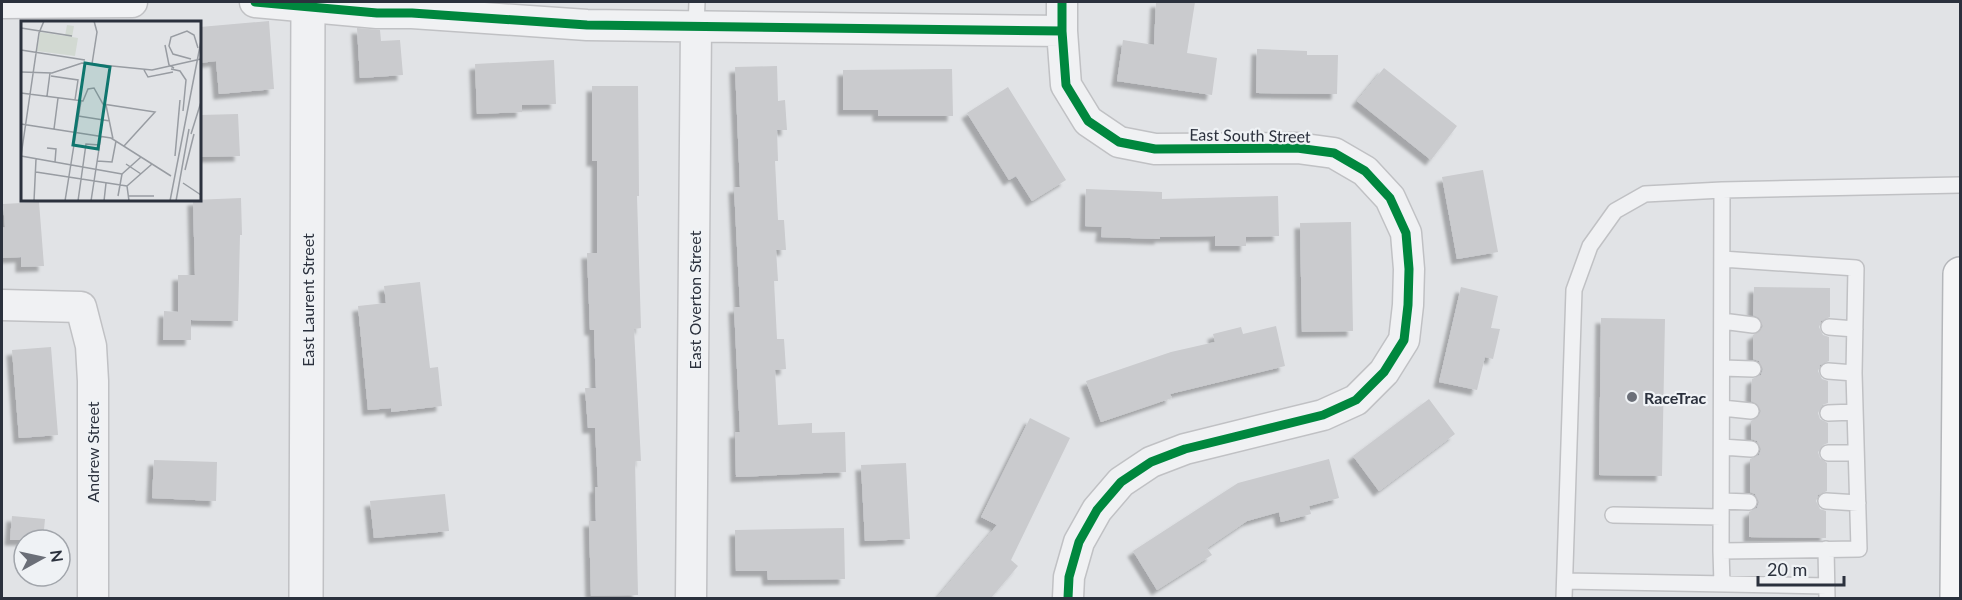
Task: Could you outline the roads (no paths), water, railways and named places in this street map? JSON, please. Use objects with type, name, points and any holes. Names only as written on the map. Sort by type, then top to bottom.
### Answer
[{"type":"highway","points":[[1957,598],[1960,274]]},
{"type":"street","points":[[2,3],[132,2]]},
{"type":"street","points":[[255,2],[308,4],[377,13],[412,13],[587,25],[697,14],[1062,31]]},
{"type":"street","name":"East South Street","points":[[1062,2],[1066,85],[1088,121],[1119,142],[1155,149],[1297,148],[1334,153],[1365,171],[1390,198],[1406,233],[1409,269],[1404,340],[1384,372],[1356,400],[1323,415],[1185,449],[1151,462],[1121,482],[1096,510],[1078,542],[1069,577],[1068,598]]},
{"type":"street","name":"East Laurent Street","points":[[306,598],[308,4]]},
{"type":"street","name":"East Overton Street","points":[[691,598],[697,14]]},
{"type":"street","name":"Andrew Street","points":[[2,305],[81,307],[91,346],[93,381],[93,598]]},
{"type":"lane","points":[[1564,598],[1574,290],[1590,246],[1615,211],[1646,194],[1960,184]]},
{"type":"lane","points":[[1722,190],[1722,584]]},
{"type":"lane","points":[[1721,551],[1859,549],[1854,373],[1856,268],[1722,259]]},
{"type":"lane","points":[[1722,321],[1753,325]]},
{"type":"lane","points":[[1829,327],[1855,328]]},
{"type":"lane","points":[[1722,368],[1753,369]]},
{"type":"lane","points":[[1828,371],[1854,373]]},
{"type":"lane","points":[[1722,408],[1751,411]]},
{"type":"lane","points":[[1828,412],[1855,412]]},
{"type":"lane","points":[[1722,447],[1751,449]]},
{"type":"lane","points":[[1828,453],[1856,453]]},
{"type":"lane","points":[[1722,501],[1749,502]]},
{"type":"lane","points":[[1826,501],[1858,503]]},
{"type":"lane","points":[[1613,515],[1722,517]]},
{"type":"lane","points":[[1565,581],[1722,584],[1827,592],[1826,549]]},
{"type":"place","name":"RaceTrac","points":[[1632,397]]}]
